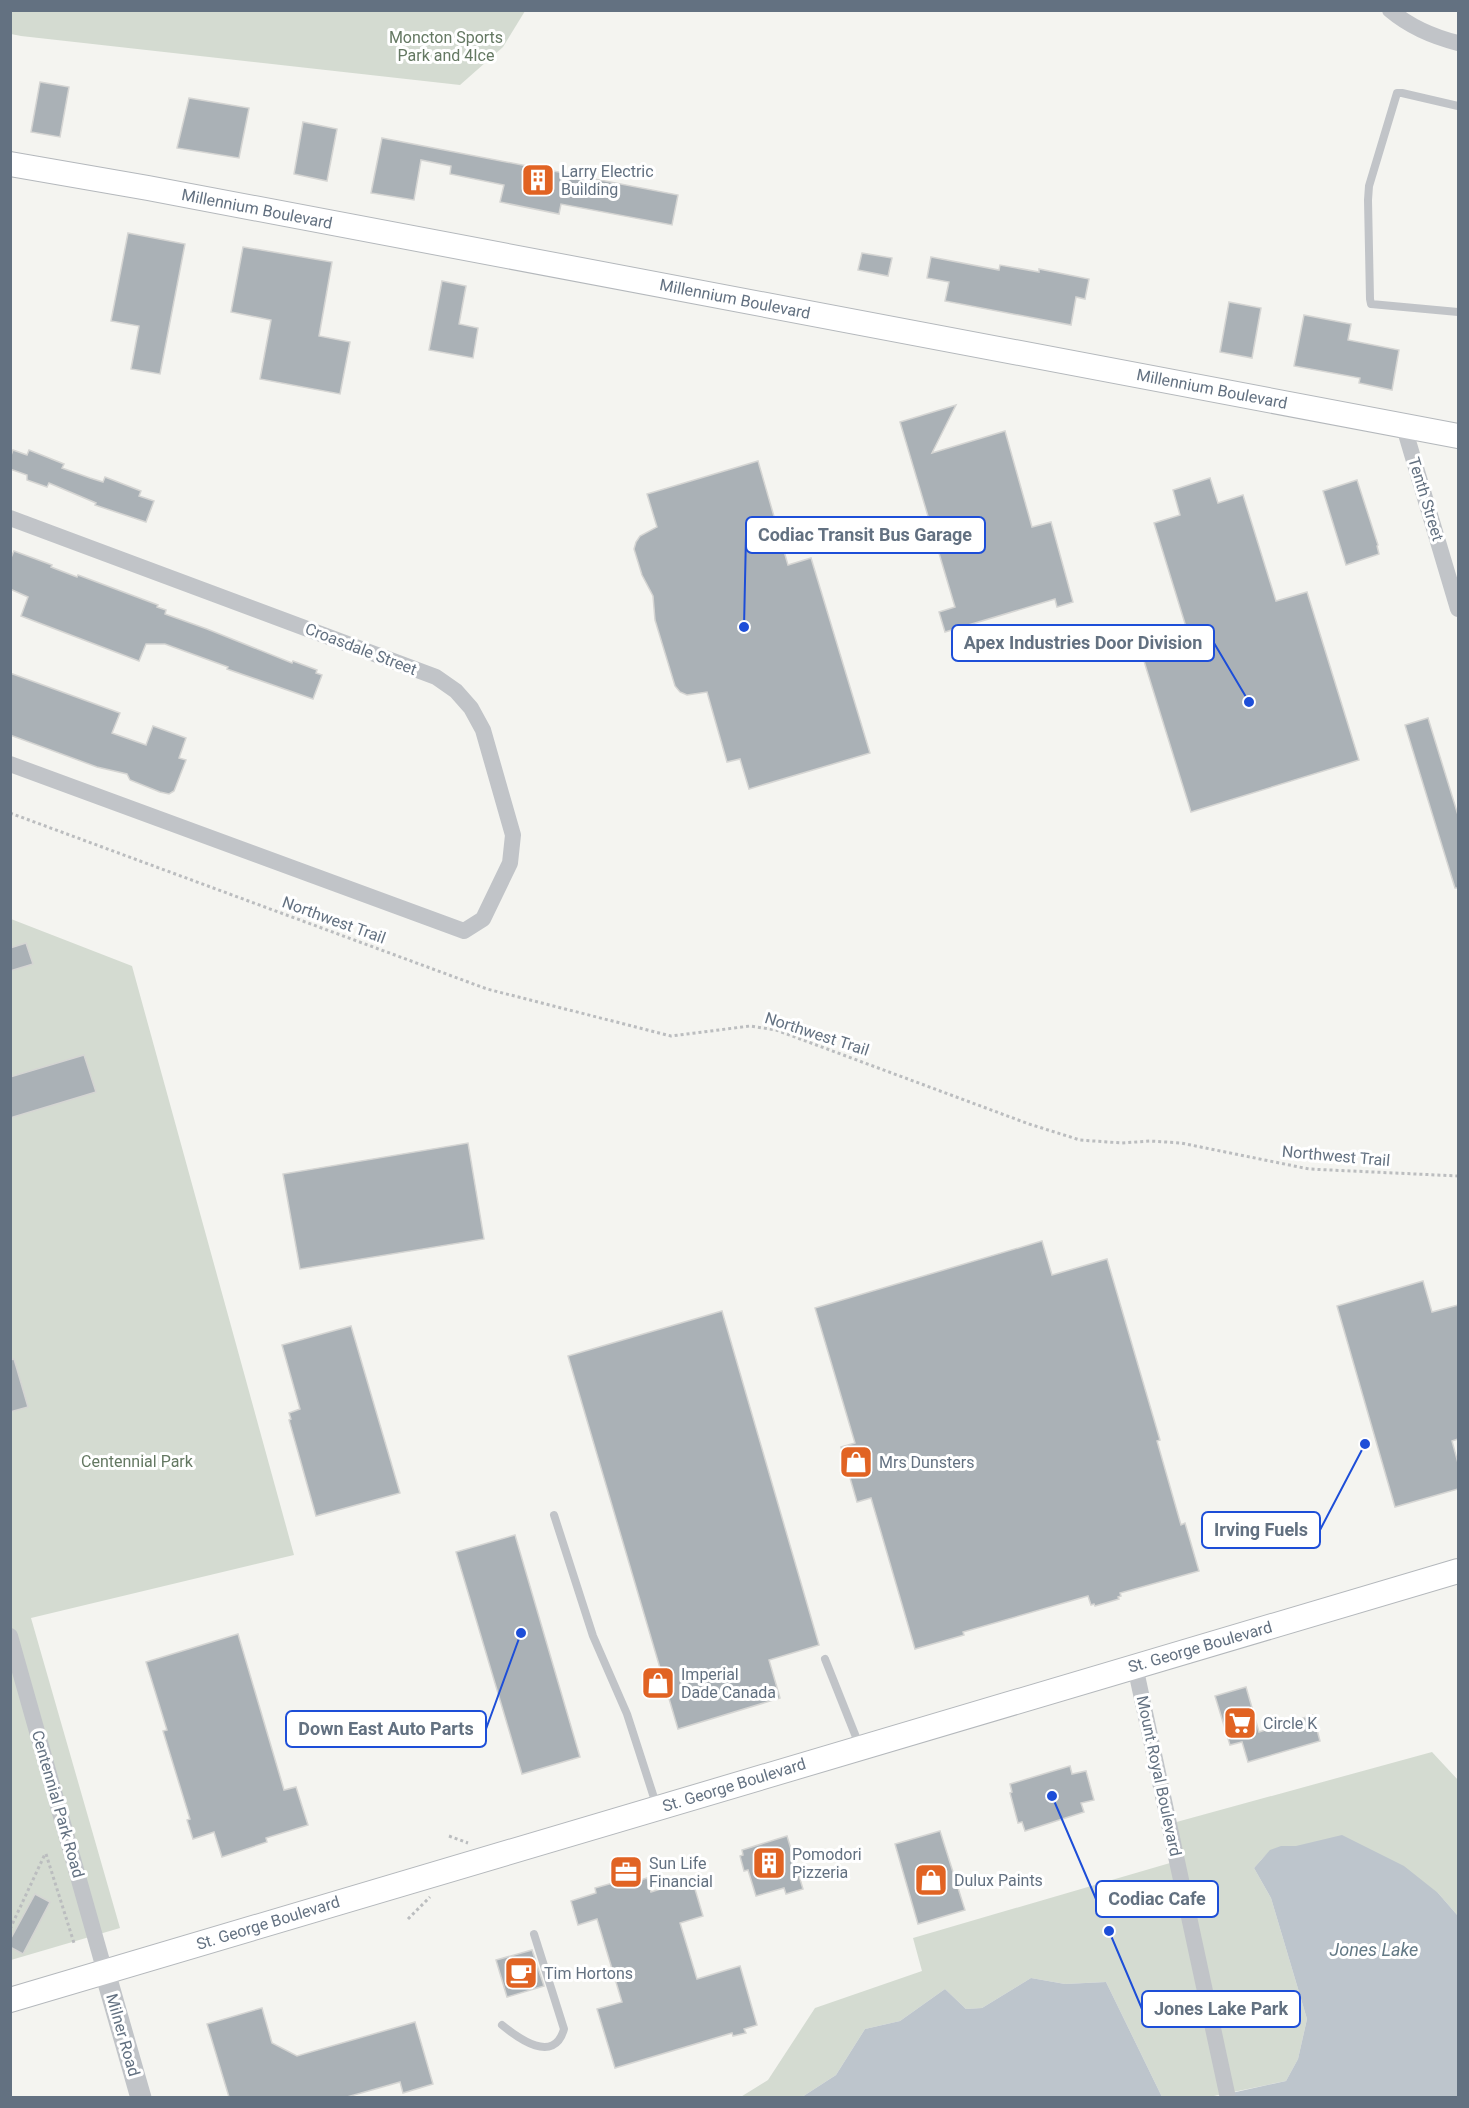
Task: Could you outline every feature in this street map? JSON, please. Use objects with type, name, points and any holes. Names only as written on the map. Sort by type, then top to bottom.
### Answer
[{"type":"main road","name":"Millennium Boulevard","points":[[10,164],[148,188],[1458,436]]},
{"type":"main road","name":"St. George Boulevard","points":[[10,2000],[1458,1571]]},
{"type":"street","points":[[1390,10],[1404,22],[1458,43]]},
{"type":"street","name":"Tenth Street","points":[[1403,424],[1458,609]]},
{"type":"street","name":"Croasdale Street","points":[[10,518],[436,677],[456,691],[471,708],[483,730],[513,835],[510,863],[483,919],[464,931],[10,764]]},
{"type":"street","name":"Centennial Park Road","points":[[10,1636],[105,1972]]},
{"type":"street","name":"Mount Royal Boulevard","points":[[1135,1666],[1228,2097]]},
{"type":"street","name":"Milner Road","points":[[105,1972],[141,2097]]},
{"type":"lane","points":[[1458,106],[1397,93],[1369,186],[1368,200],[1371,304],[1458,312]]},
{"type":"lane","points":[[554,1515],[593,1636],[627,1714],[657,1808]]},
{"type":"lane","points":[[825,1659],[860,1747]]},
{"type":"lane","points":[[502,2025],[521,2040],[533,2046],[544,2047],[555,2043],[561,2037],[564,2029],[534,1934]]},
{"type":"path","name":"Northwest Trail","points":[[10,813],[487,989],[671,1036],[750,1026],[776,1030],[1029,1124],[1080,1140],[1181,1143],[1309,1169],[1458,1176]]},
{"type":"path","points":[[10,1929],[46,1854],[74,1943]]},
{"type":"green space","name":"Moncton Sports Park and 4Ice","points":[[10,11],[525,11],[503,47],[460,85],[21,36],[11,34]]},
{"type":"green space","name":"Centennial Park","points":[[11,919],[132,966],[294,1555],[31,1618],[120,1928],[11,1960]]},
{"type":"green space","points":[[1432,1752],[1458,1780],[1458,1916],[1438,1893],[1296,1846],[1276,1848],[1254,1868],[1271,1898],[1307,2019],[1298,2059],[1286,2081],[1209,2097],[1162,2097],[1106,1982],[1065,1984],[1031,1978],[982,2008],[966,2009],[945,1989],[900,2021],[865,2029],[836,2075],[802,2097],[739,2098],[768,2080],[815,2008],[922,1971],[913,1938],[1170,1863],[1162,1826]]},
{"type":"water","name":"Jones Lake","points":[[1342,1835],[1404,1866],[1438,1893],[1458,1916],[1458,2097],[1209,2098],[1286,2081],[1298,2059],[1307,2019],[1271,1898],[1254,1868],[1270,1850]]},
{"type":"water","points":[[1031,1978],[1065,1984],[1106,1982],[1162,2097],[802,2097],[836,2075],[865,2029],[900,2021],[945,1989],[966,2009],[982,2008]]},
{"type":"building","points":[[40,82],[69,87],[60,137],[31,132]]},
{"type":"building","points":[[189,98],[249,108],[239,158],[177,148]]},
{"type":"building","points":[[303,122],[337,129],[327,181],[294,174]]},
{"type":"building","name":"Larry Electric Building","points":[[382,138],[678,195],[672,225],[561,204],[559,214],[500,202],[504,185],[450,174],[451,166],[421,160],[414,200],[371,193]]},
{"type":"building","points":[[128,233],[185,244],[160,374],[131,369],[139,326],[111,321]]},
{"type":"building","points":[[243,247],[332,262],[319,336],[350,342],[340,394],[260,379],[271,320],[231,312]]},
{"type":"building","points":[[862,253],[892,258],[888,276],[858,270]]},
{"type":"building","points":[[931,257],[999,270],[1000,265],[1039,272],[1039,269],[1089,279],[1085,299],[1076,297],[1071,325],[945,301],[949,282],[927,278]]},
{"type":"building","points":[[442,281],[466,286],[459,324],[478,328],[473,358],[429,350]]},
{"type":"building","points":[[1229,302],[1261,308],[1252,358],[1220,352]]},
{"type":"building","points":[[1304,315],[1351,324],[1348,340],[1399,350],[1392,390],[1359,383],[1360,378],[1294,366]]},
{"type":"building","points":[[956,405],[932,453],[1005,431],[1032,527],[1051,522],[1073,602],[1057,607],[1055,599],[945,632],[939,612],[955,607],[900,422]]},
{"type":"building","points":[[13,450],[27,455],[29,450],[64,464],[62,468],[103,482],[105,477],[141,491],[139,496],[154,501],[146,522],[95,505],[96,503],[49,483],[47,487],[27,480],[27,475],[10,469]]},
{"type":"building","points":[[758,461],[788,565],[811,558],[870,753],[749,789],[740,759],[727,762],[707,692],[687,695],[675,686],[655,620],[653,596],[642,575],[634,549],[640,536],[657,527],[647,494]]},
{"type":"building","points":[[1210,478],[1218,503],[1243,495],[1276,601],[1307,592],[1359,760],[1191,812],[1139,645],[1187,630],[1154,523],[1180,515],[1173,490]]},
{"type":"building","points":[[1357,480],[1379,554],[1346,565],[1323,491]]},
{"type":"building","points":[[14,551],[77,577],[78,575],[158,605],[157,607],[166,610],[165,614],[292,663],[293,661],[317,670],[316,673],[322,675],[313,699],[227,669],[228,667],[165,644],[146,644],[139,661],[21,616],[28,597],[10,589],[10,560]]},
{"type":"building","points":[[10,673],[120,713],[112,733],[146,745],[153,726],[186,738],[179,758],[186,760],[174,791],[169,794],[160,792],[130,780],[127,774],[97,767],[10,735]]},
{"type":"building","points":[[1428,718],[1458,815],[1458,888],[1455,888],[1405,725]]},
{"type":"building","points":[[26,943],[33,964],[10,971],[10,948]]},
{"type":"building","points":[[84,1055],[96,1092],[10,1118],[10,1077]]},
{"type":"building","points":[[468,1143],[484,1239],[300,1269],[283,1174]]},
{"type":"building","points":[[1042,1241],[1052,1275],[1107,1259],[1160,1440],[1157,1441],[1181,1525],[1185,1523],[1199,1571],[1120,1593],[1119,1599],[1095,1606],[1091,1605],[1088,1596],[963,1632],[964,1635],[915,1649],[871,1498],[857,1502],[841,1447],[855,1443],[815,1308]]},
{"type":"building","points":[[1423,1281],[1432,1312],[1458,1305],[1458,1439],[1452,1441],[1458,1463],[1458,1489],[1395,1507],[1337,1306]]},
{"type":"building","points":[[722,1311],[819,1645],[769,1660],[780,1698],[678,1729],[568,1356]]},
{"type":"building","points":[[351,1326],[400,1493],[316,1516],[289,1420],[291,1419],[289,1413],[300,1409],[282,1345]]},
{"type":"building","points":[[14,1359],[28,1407],[10,1412],[10,1360]]},
{"type":"building","points":[[515,1535],[580,1757],[522,1774],[456,1552]]},
{"type":"building","points":[[238,1634],[284,1790],[296,1787],[308,1825],[266,1838],[267,1842],[222,1857],[214,1832],[193,1839],[187,1820],[190,1819],[163,1731],[167,1730],[146,1662]]},
{"type":"building","name":"Circle K","points":[[1246,1687],[1259,1732],[1313,1715],[1320,1741],[1248,1762],[1242,1742],[1230,1745],[1215,1696]]},
{"type":"building","points":[[1070,1766],[1072,1774],[1086,1771],[1094,1800],[1081,1803],[1084,1812],[1025,1831],[1022,1822],[1018,1823],[1010,1793],[1012,1792],[1010,1784]]},
{"type":"building","name":"Dulux Paints","points":[[940,1831],[965,1910],[918,1924],[895,1844]]},
{"type":"building","name":"Pomodori Pizzeria","points":[[787,1836],[803,1889],[786,1894],[784,1888],[756,1896],[748,1870],[744,1871],[740,1856],[743,1855],[742,1850]]},
{"type":"building","points":[[647,1878],[651,1892],[692,1879],[703,1916],[680,1923],[697,1979],[740,1966],[757,2025],[744,2029],[746,2033],[733,2036],[732,2033],[615,2068],[597,2009],[622,2002],[597,1919],[578,1925],[571,1901],[596,1893],[595,1888],[620,1881],[621,1886]]},
{"type":"building","points":[[35,1894],[50,1902],[23,1954],[10,1947],[10,1940]]},
{"type":"building","name":"Tim Hortons","points":[[532,1950],[544,1986],[507,1997],[496,1960]]},
{"type":"building","points":[[262,2008],[272,2043],[297,2056],[415,2022],[433,2084],[403,2093],[400,2082],[347,2097],[229,2097],[207,2024]]},
{"type":"place","name":"Larry Electric Building","points":[[538,180]]},
{"type":"place","name":"Codiac Transit Bus Garage","points":[[744,627]]},
{"type":"place","name":"Apex Industries Door Division","points":[[1249,702]]},
{"type":"place","name":"Irving Fuels","points":[[1365,1444]]},
{"type":"place","name":"Mrs Dunsters","points":[[856,1462]]},
{"type":"place","name":"Down East Auto Parts","points":[[521,1633]]},
{"type":"place","name":"Imperial Dade Canada","points":[[658,1683]]},
{"type":"place","name":"Circle K","points":[[1240,1723]]},
{"type":"place","name":"Codiac Cafe","points":[[1052,1796]]},
{"type":"place","name":"Pomodori Pizzeria","points":[[769,1863]]},
{"type":"place","name":"Sun Life Financial","points":[[626,1872]]},
{"type":"place","name":"Dulux Paints","points":[[931,1880]]},
{"type":"place","name":"Jones Lake Park","points":[[1109,1931]]},
{"type":"place","name":"Tim Hortons","points":[[521,1973]]}]
